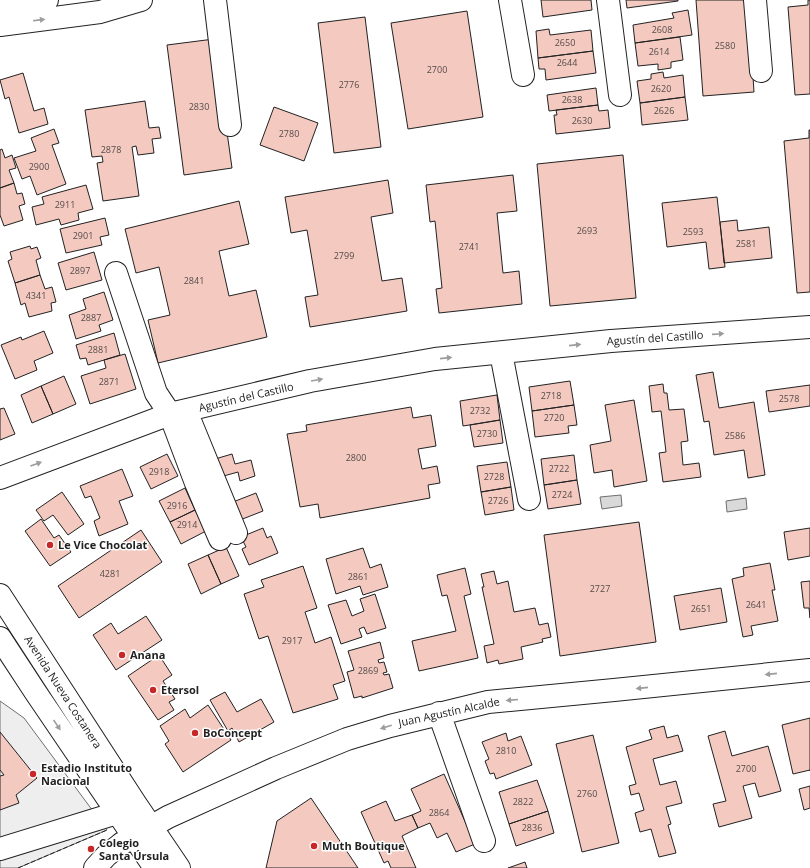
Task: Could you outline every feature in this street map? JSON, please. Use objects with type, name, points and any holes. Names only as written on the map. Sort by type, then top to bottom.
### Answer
[{"type":"street","points":[[0,5],[47,0]]},
{"type":"street","points":[[0,25],[100,12],[140,0]]},
{"type":"street","points":[[215,0],[230,126]]},
{"type":"street","points":[[510,0],[523,75]]},
{"type":"street","points":[[608,0],[620,95]]},
{"type":"street","points":[[755,0],[761,71]]},
{"type":"street","points":[[116,273],[156,393],[178,412],[196,484],[228,536]]},
{"type":"street","name":"Agustín del Castillo","points":[[0,478],[178,412],[310,381],[435,359],[610,342],[810,327]]},
{"type":"street","points":[[501,353],[529,499]]},
{"type":"street","name":"Avenida Nueva Costanera","points":[[0,595],[22,629],[126,808]]},
{"type":"street","points":[[0,613],[22,629]]},
{"type":"street","name":"Avenida Nueva Costanera","points":[[0,638],[36,693],[126,808],[142,831],[180,868]]},
{"type":"street","name":"Avenida Nueva Costanera","points":[[0,664],[36,693]]},
{"type":"street","name":"Juan Agustín Alcalde","points":[[95,868],[106,856],[142,831],[276,768],[347,739],[390,726],[488,702],[810,670]]},
{"type":"street","points":[[439,713],[484,841]]},
{"type":"street","points":[[0,849],[126,808]]},
{"type":"street","name":"Avenida Nueva Costanera","points":[[142,831],[155,868]]},
{"type":"shaded area","points":[[621,495],[622,506],[602,509],[600,497]]},
{"type":"shaded area","points":[[746,498],[747,509],[727,512],[726,501]]},
{"type":"shaded area","name":"Estadio Instituto Nacional","points":[[0,701],[24,718],[107,830],[18,868],[0,868]]},
{"type":"building","points":[[541,0],[591,0],[592,10],[543,17]]},
{"type":"building","points":[[626,0],[678,0],[678,1],[627,8]]},
{"type":"building","points":[[696,0],[748,0],[754,92],[703,96]]},
{"type":"building","points":[[808,0],[810,0],[810,94],[795,95],[788,7],[808,5]]},
{"type":"building","points":[[688,10],[692,35],[635,43],[633,25],[674,18],[672,13]]},
{"type":"building","points":[[467,11],[483,117],[408,129],[391,23]]},
{"type":"building","points":[[365,17],[381,147],[334,153],[318,23]]},
{"type":"building","points":[[549,29],[550,35],[591,30],[593,51],[538,58],[536,31]]},
{"type":"building","points":[[680,37],[683,60],[671,62],[671,68],[658,70],[658,64],[638,66],[635,43]]},
{"type":"building","points":[[214,39],[232,168],[184,175],[167,45]]},
{"type":"building","points":[[593,51],[596,73],[546,80],[545,69],[539,69],[538,58]]},
{"type":"building","points":[[663,72],[664,78],[683,75],[685,97],[640,103],[637,81],[651,79],[651,74]]},
{"type":"building","points":[[23,73],[34,111],[44,108],[48,124],[19,133],[9,97],[5,99],[0,80]]},
{"type":"building","points":[[596,88],[598,105],[549,111],[547,95]]},
{"type":"building","points":[[685,97],[688,120],[642,125],[640,103]]},
{"type":"building","points":[[145,101],[149,128],[159,127],[161,138],[152,139],[154,153],[138,155],[136,146],[132,147],[139,196],[103,201],[97,163],[103,162],[102,156],[92,157],[85,110]]},
{"type":"building","points":[[598,105],[599,111],[608,110],[610,128],[556,134],[554,115],[557,115],[556,110]]},
{"type":"building","points":[[274,107],[318,123],[304,161],[260,145]]},
{"type":"building","points":[[54,129],[59,143],[52,145],[66,184],[37,195],[30,176],[22,179],[14,158],[36,151],[31,138]]},
{"type":"building","points":[[809,130],[810,292],[797,293],[784,141],[809,138]]},
{"type":"building","points":[[2,149],[5,158],[12,155],[16,168],[9,170],[14,183],[0,188],[0,150]]},
{"type":"building","points":[[623,155],[636,298],[550,306],[537,164]]},
{"type":"building","points":[[513,175],[517,211],[497,213],[503,273],[519,271],[522,304],[439,313],[436,289],[442,288],[435,221],[430,222],[426,185]]},
{"type":"building","points":[[388,180],[393,213],[371,217],[382,281],[402,278],[407,311],[310,327],[305,297],[318,295],[307,230],[291,233],[285,197]]},
{"type":"building","points":[[14,183],[17,194],[22,193],[25,204],[19,206],[23,220],[4,226],[0,215],[0,188]]},
{"type":"building","points":[[86,185],[93,209],[78,213],[79,220],[61,225],[59,219],[36,225],[32,207],[44,204],[42,197]]},
{"type":"building","points":[[717,197],[725,267],[709,269],[706,242],[667,247],[662,203]]},
{"type":"building","points":[[239,201],[249,244],[219,251],[229,296],[256,290],[267,337],[158,363],[148,320],[170,315],[159,267],[136,273],[125,229]]},
{"type":"building","points":[[105,218],[109,235],[100,237],[102,245],[66,253],[60,229]]},
{"type":"building","points":[[737,220],[738,231],[769,227],[772,258],[724,263],[720,222]]},
{"type":"building","points":[[30,246],[31,249],[37,247],[41,258],[36,260],[40,275],[15,283],[8,261],[12,259],[10,252]]},
{"type":"building","points":[[94,252],[102,280],[66,290],[58,263]]},
{"type":"building","points":[[40,275],[45,289],[52,287],[56,302],[51,303],[52,311],[29,317],[25,303],[21,305],[15,283]]},
{"type":"building","points":[[104,292],[113,320],[99,325],[101,331],[76,339],[69,315],[86,309],[83,299]]},
{"type":"building","points":[[44,331],[53,353],[34,361],[37,370],[15,379],[1,345],[21,337],[22,340]]},
{"type":"building","points":[[114,333],[120,355],[88,365],[86,358],[80,359],[76,345]]},
{"type":"building","points":[[125,354],[136,389],[90,404],[81,376],[106,368],[104,360]]},
{"type":"building","points":[[713,372],[719,408],[754,402],[765,475],[748,478],[744,450],[714,455],[709,421],[704,422],[696,375]]},
{"type":"building","points":[[64,376],[76,404],[53,414],[41,386]]},
{"type":"building","points":[[570,381],[574,405],[532,411],[529,387]]},
{"type":"building","points":[[663,384],[664,393],[667,393],[669,410],[684,409],[688,441],[681,442],[683,465],[699,463],[701,477],[663,482],[659,453],[666,452],[661,411],[652,412],[649,386]]},
{"type":"building","points":[[810,385],[810,406],[769,412],[766,391]]},
{"type":"building","points":[[41,386],[53,414],[32,423],[21,395]]},
{"type":"building","points":[[497,395],[500,420],[463,426],[460,401]]},
{"type":"building","points":[[634,400],[647,481],[614,487],[612,470],[594,473],[590,445],[611,441],[605,405]]},
{"type":"building","points":[[574,405],[577,425],[568,426],[569,433],[535,437],[532,411]]},
{"type":"building","points":[[411,407],[413,418],[431,415],[436,446],[418,449],[422,469],[437,466],[440,483],[428,485],[430,498],[320,518],[318,504],[300,507],[287,434],[307,431],[306,425]]},
{"type":"building","points":[[4,408],[15,434],[0,440],[0,409]]},
{"type":"building","points":[[500,420],[503,443],[474,447],[470,425]]},
{"type":"building","points":[[167,454],[178,476],[151,489],[140,467]]},
{"type":"building","points":[[232,454],[235,464],[251,460],[255,476],[240,481],[238,472],[220,477],[215,459]]},
{"type":"building","points":[[574,455],[577,480],[544,485],[541,459]]},
{"type":"building","points":[[507,462],[511,487],[481,492],[477,466]]},
{"type":"building","points":[[122,469],[133,496],[119,501],[128,524],[99,536],[94,521],[100,518],[91,496],[85,498],[80,486]]},
{"type":"building","points":[[577,480],[581,504],[548,509],[544,485]]},
{"type":"building","points":[[511,487],[514,510],[485,515],[481,492]]},
{"type":"building","points":[[185,488],[195,510],[170,522],[159,501]]},
{"type":"building","points":[[62,492],[84,524],[68,535],[53,515],[44,521],[36,510]]},
{"type":"building","points":[[256,493],[263,511],[240,520],[233,502]]},
{"type":"building","points":[[195,510],[206,531],[181,544],[170,522]]},
{"type":"building","name":"Le Vice Chocolat","points":[[41,519],[54,538],[59,535],[71,552],[50,566],[25,531]]},
{"type":"building","points":[[639,522],[656,642],[560,656],[544,535]]},
{"type":"building","points":[[263,528],[267,538],[271,536],[278,553],[249,565],[242,549],[246,547],[241,537]]},
{"type":"building","points":[[810,528],[810,556],[788,560],[784,532]]},
{"type":"building","points":[[141,530],[162,562],[79,618],[58,586]]},
{"type":"building","points":[[226,547],[239,576],[221,584],[208,555]]},
{"type":"building","points":[[363,548],[370,568],[381,564],[388,587],[363,595],[360,586],[336,594],[326,559]]},
{"type":"building","points":[[208,555],[221,584],[201,594],[188,564]]},
{"type":"building","points":[[770,563],[775,590],[772,590],[778,621],[751,626],[753,635],[743,637],[732,579],[744,576],[743,568]]},
{"type":"building","points":[[303,566],[317,608],[305,612],[315,643],[331,637],[345,681],[333,685],[338,699],[293,713],[268,636],[259,639],[244,594],[264,587],[261,580]]},
{"type":"building","points":[[465,568],[471,594],[464,596],[478,658],[419,671],[412,641],[456,631],[447,595],[442,596],[437,575]]},
{"type":"building","points":[[494,571],[497,584],[508,581],[514,612],[535,608],[539,625],[548,623],[551,637],[542,639],[543,642],[521,647],[523,659],[499,664],[498,660],[487,663],[484,646],[494,644],[482,587],[484,587],[481,574]]},
{"type":"building","points":[[810,581],[810,618],[809,608],[804,608],[801,582]]},
{"type":"building","points":[[721,588],[727,622],[680,630],[674,596]]},
{"type":"building","points":[[375,594],[386,628],[367,634],[364,627],[359,629],[362,637],[341,644],[328,605],[346,600],[352,616],[364,611],[360,599]]},
{"type":"building","name":"Anana","points":[[146,616],[162,640],[116,670],[93,635],[111,623],[118,634]]},
{"type":"building","points":[[380,642],[384,658],[378,660],[379,663],[384,662],[387,672],[383,673],[384,675],[389,674],[393,688],[362,698],[362,696],[354,698],[347,672],[354,670],[348,651]]},
{"type":"building","name":"Etersol","points":[[159,655],[172,675],[163,681],[175,699],[169,702],[174,710],[158,720],[128,676]]},
{"type":"building","points":[[225,692],[237,712],[261,699],[274,722],[239,742],[232,728],[228,731],[210,700]]},
{"type":"building","name":"BoConcept","points":[[208,705],[231,740],[183,772],[165,744],[169,741],[160,726],[185,709],[190,718]]},
{"type":"building","points":[[810,718],[810,770],[793,774],[782,725]]},
{"type":"building","points":[[664,726],[667,738],[678,735],[683,751],[653,759],[660,785],[676,781],[682,803],[666,807],[671,824],[668,825],[676,853],[659,857],[651,829],[640,832],[635,813],[644,810],[639,793],[631,795],[629,786],[636,784],[626,747],[652,739],[649,730]]},
{"type":"building","points":[[725,731],[732,756],[768,746],[781,791],[759,797],[755,783],[743,786],[752,818],[719,827],[713,804],[726,801],[708,736]]},
{"type":"building","points":[[0,732],[37,778],[16,795],[19,803],[0,810],[0,776],[4,775],[0,770]]},
{"type":"building","points":[[506,733],[508,741],[521,736],[532,765],[496,779],[494,773],[490,774],[485,761],[489,759],[482,742]]},
{"type":"building","points":[[593,735],[619,843],[582,852],[556,744]]},
{"type":"building","points":[[444,774],[475,844],[456,852],[447,833],[437,838],[430,823],[418,828],[412,815],[421,811],[411,789]]},
{"type":"building","points":[[537,780],[548,811],[509,824],[499,792]]},
{"type":"building","points":[[810,786],[810,808],[804,810],[799,789]]},
{"type":"building","points":[[311,798],[358,868],[266,868],[277,821]]},
{"type":"building","points":[[386,801],[395,821],[412,815],[418,828],[402,836],[416,868],[391,868],[388,861],[384,863],[361,812]]},
{"type":"building","points":[[548,811],[554,833],[516,846],[509,824]]},
{"type":"building","points":[[525,862],[527,868],[508,868]]},
{"type":"fence","points":[[18,868],[107,830]]},
{"type":"place","name":"Le Vice Chocolat","points":[[50,545]]},
{"type":"place","name":"Anana","points":[[122,655]]},
{"type":"place","name":"Etersol","points":[[153,690]]},
{"type":"place","name":"BoConcept","points":[[195,733]]},
{"type":"place","name":"Estadio Instituto Nacional","points":[[33,774]]},
{"type":"place","name":"Muth Boutique","points":[[314,846]]},
{"type":"place","name":"Colegio Santa Úrsula","points":[[91,849]]}]
